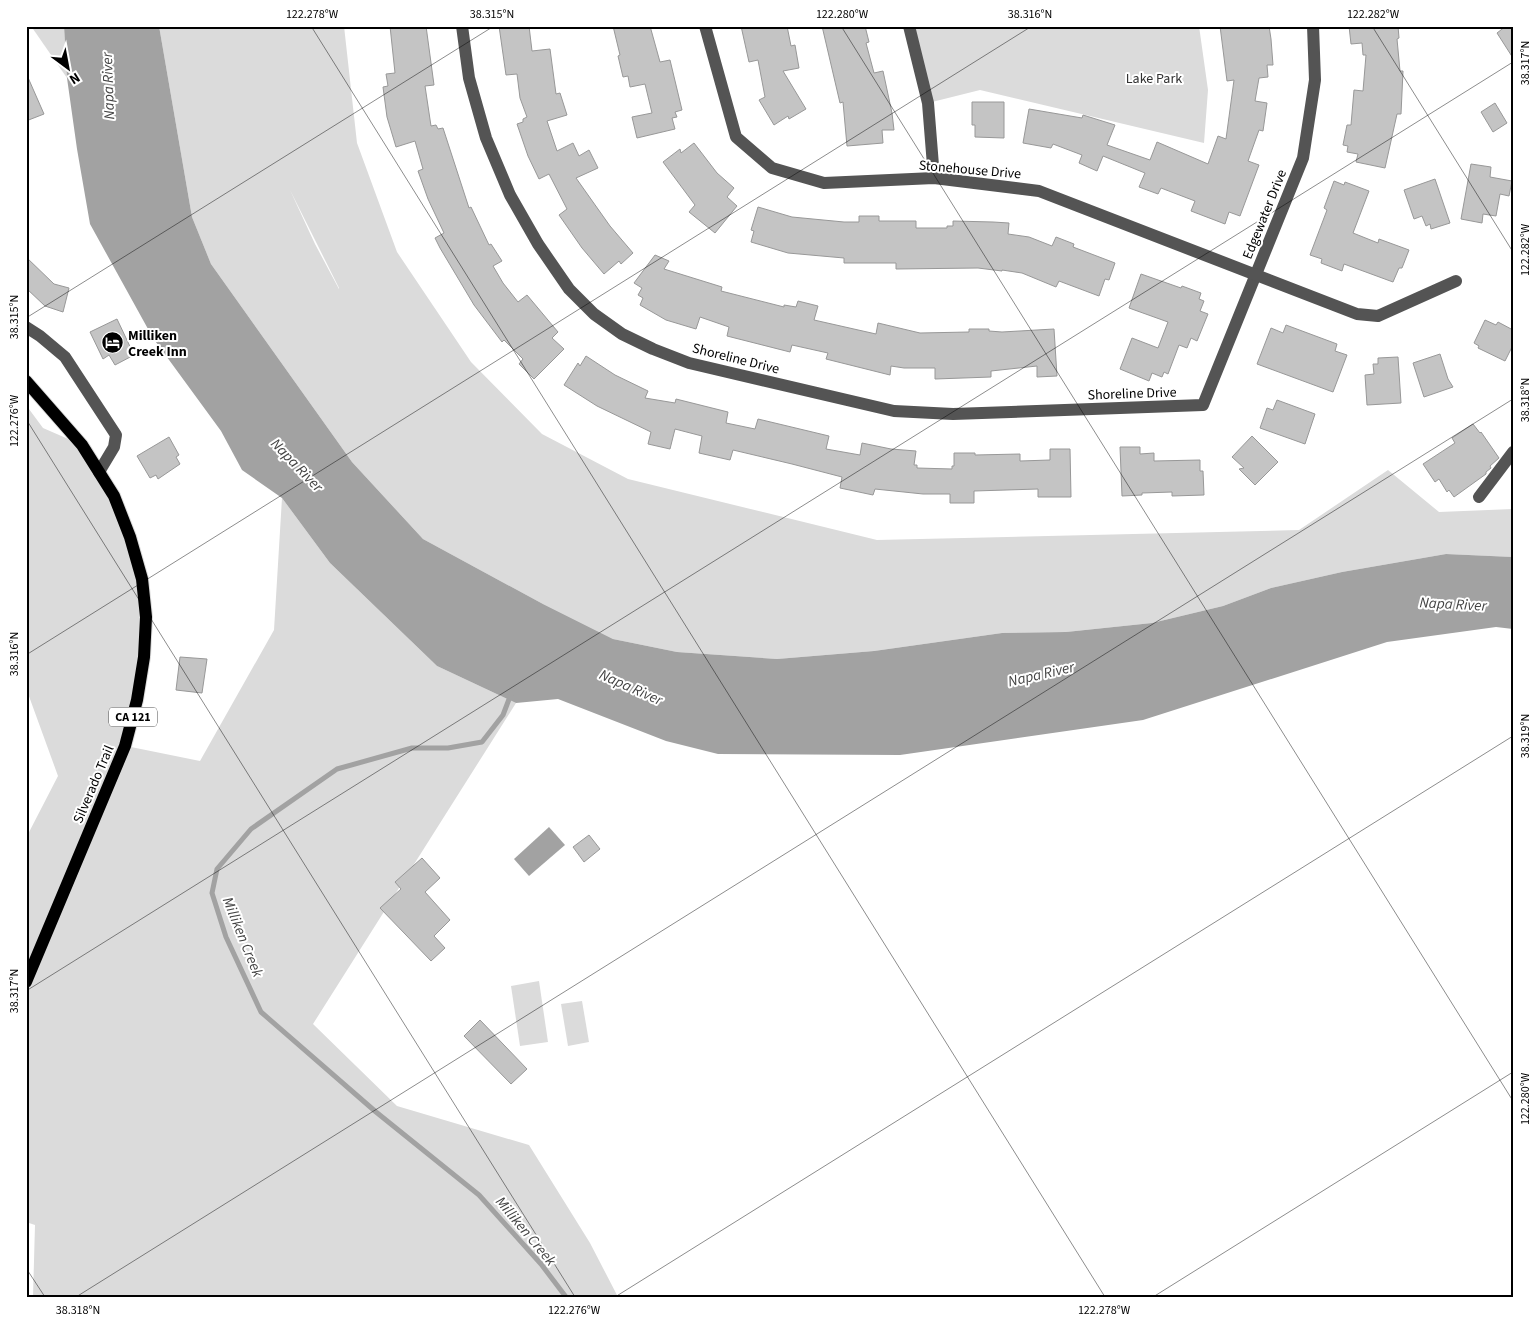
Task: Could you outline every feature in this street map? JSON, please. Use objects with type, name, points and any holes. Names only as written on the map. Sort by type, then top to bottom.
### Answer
[{"type":"main road","name":"Silverado Trail","points":[[26,381],[82,445],[114,496],[130,537],[142,579],[146,617],[144,657],[137,700],[125,746],[26,982]]},
{"type":"street","name":"Shoreline Drive","points":[[462,26],[469,78],[486,138],[510,195],[538,244],[570,289],[594,314],[622,334],[689,363],[894,411],[953,414],[1202,405]]},
{"type":"street","name":"Stonehouse Drive","points":[[705,26],[736,137],[772,168],[824,184],[934,178],[1038,190],[1357,314],[1378,316],[1456,281]]},
{"type":"street","points":[[910,26],[928,104],[934,178]]},
{"type":"street","name":"Edgewater Drive","points":[[1202,405],[1303,158],[1315,80],[1313,26]]},
{"type":"street","points":[[26,327],[65,357],[116,435],[114,447],[99,472]]},
{"type":"street","points":[[1479,497],[1513,452]]},
{"type":"green space","points":[[31,26],[64,26],[67,78]]},
{"type":"green space","points":[[159,26],[344,26],[357,143],[397,252],[471,362],[542,434],[628,479],[877,540],[1299,530],[1388,470],[1439,512],[1513,509],[1513,557],[1446,554],[1342,572],[1271,588],[1223,606],[1152,623],[1066,632],[1002,633],[874,651],[777,659],[677,652],[613,639],[543,604],[423,539],[352,462],[211,264],[192,217]],"holes":[[[290,190],[339,288],[315,244]]]},
{"type":"green space","name":"Lake Park","points":[[908,26],[1199,26],[1208,90],[1204,143],[980,90],[928,103]]},
{"type":"green space","points":[[26,405],[43,428],[82,445],[114,496],[146,617],[126,746],[200,761],[274,630],[282,498],[330,563],[437,666],[516,703],[313,1024],[397,1106],[529,1145],[590,1243],[618,1297],[33,1297],[35,1225],[26,1222],[26,838],[58,776],[26,688]]},
{"type":"green space","points":[[539,981],[548,1042],[520,1046],[511,986]]},
{"type":"green space","points":[[582,1001],[589,1042],[568,1046],[561,1004]]},
{"type":"water","name":"Napa River","points":[[64,26],[159,26],[192,217],[211,264],[352,462],[423,539],[543,604],[613,639],[677,652],[777,659],[874,651],[1002,633],[1066,632],[1152,623],[1223,606],[1271,588],[1342,572],[1446,554],[1513,557],[1513,629],[1496,627],[1387,642],[1143,720],[900,755],[718,754],[666,741],[558,699],[516,703],[437,666],[330,563],[282,498],[242,470],[221,431],[153,338],[90,224],[67,78]]},
{"type":"water","points":[[549,827],[565,845],[529,876],[514,859]]},
{"type":"building","points":[[390,26],[426,26],[434,85],[425,86],[431,126],[436,125],[438,129],[443,128],[469,208],[471,207],[489,245],[491,244],[502,261],[493,266],[503,283],[518,302],[527,295],[558,332],[552,338],[564,349],[534,379],[519,364],[523,359],[504,340],[502,342],[474,305],[435,238],[444,233],[428,199],[418,171],[423,169],[415,141],[396,147],[387,117],[383,87],[388,86],[386,74],[395,73]]},
{"type":"building","points":[[499,26],[529,26],[532,51],[550,49],[556,94],[560,93],[567,115],[547,121],[557,151],[573,143],[579,156],[589,150],[598,168],[576,178],[610,226],[633,253],[621,264],[619,261],[604,274],[582,248],[559,215],[567,209],[549,174],[539,179],[528,156],[517,124],[523,122],[523,119],[527,117],[520,98],[517,74],[506,75]]},
{"type":"building","points":[[613,26],[650,26],[660,62],[670,60],[682,110],[675,112],[677,117],[672,118],[675,129],[637,138],[632,117],[652,113],[645,84],[630,87],[628,76],[623,77]]},
{"type":"building","points":[[741,26],[787,26],[791,46],[795,45],[799,68],[783,71],[806,109],[789,119],[788,116],[774,125],[759,100],[765,97],[758,60],[749,62]]},
{"type":"building","points":[[822,26],[865,26],[869,42],[866,43],[874,73],[883,71],[892,113],[894,130],[882,130],[883,143],[847,146],[843,102],[840,103]]},
{"type":"building","points":[[1220,26],[1269,26],[1271,39],[1273,65],[1267,65],[1268,77],[1259,78],[1255,101],[1267,103],[1263,131],[1259,130],[1248,161],[1259,165],[1240,216],[1229,212],[1225,224],[1191,211],[1195,201],[1161,188],[1158,194],[1139,187],[1145,173],[1103,156],[1097,171],[1079,163],[1082,155],[1053,144],[1051,148],[1023,143],[1029,109],[1082,118],[1083,115],[1115,125],[1107,145],[1150,160],[1157,142],[1208,164],[1218,136],[1226,139],[1234,80],[1227,81]]},
{"type":"building","points":[[1349,26],[1398,26],[1399,38],[1397,39],[1400,71],[1403,71],[1401,114],[1397,114],[1385,168],[1356,162],[1358,154],[1347,152],[1348,146],[1343,145],[1347,125],[1351,125],[1354,90],[1363,91],[1366,55],[1363,55],[1362,43],[1351,44]]},
{"type":"building","points":[[1506,26],[1513,26],[1513,58],[1497,33]]},
{"type":"building","points":[[26,73],[44,114],[26,121]]},
{"type":"building","points":[[972,102],[1004,102],[1004,138],[975,137],[975,125],[972,125]]},
{"type":"building","points":[[1495,103],[1507,123],[1493,132],[1481,112]]},
{"type":"building","points":[[694,143],[717,173],[734,188],[727,197],[737,206],[715,233],[689,212],[695,205],[663,162],[680,149],[681,153]]},
{"type":"building","points":[[1471,164],[1491,167],[1490,177],[1512,181],[1509,196],[1500,194],[1496,216],[1483,214],[1482,223],[1461,219]]},
{"type":"building","points":[[1435,179],[1450,223],[1431,229],[1430,224],[1426,226],[1422,216],[1414,219],[1404,190]]},
{"type":"building","points":[[1334,181],[1344,185],[1345,182],[1369,191],[1353,233],[1378,243],[1379,239],[1409,250],[1402,268],[1399,268],[1393,282],[1344,264],[1342,271],[1321,263],[1322,259],[1310,255],[1327,210],[1324,208]]},
{"type":"building","points":[[758,207],[792,217],[844,222],[859,222],[859,216],[879,216],[879,221],[916,221],[916,228],[947,228],[947,226],[953,226],[953,221],[1009,223],[1008,234],[1029,237],[1052,246],[1056,237],[1074,244],[1073,247],[1115,263],[1109,280],[1105,279],[1099,296],[1059,281],[1056,287],[1022,273],[1002,270],[978,268],[896,269],[896,263],[844,263],[844,258],[788,253],[751,242],[754,231],[751,230]]},
{"type":"building","points":[[655,255],[669,261],[664,269],[722,287],[721,291],[784,307],[784,305],[796,307],[798,301],[818,306],[814,320],[876,334],[878,323],[920,333],[969,332],[969,329],[989,329],[989,331],[1002,332],[1054,329],[1057,376],[1037,377],[1037,366],[991,371],[991,377],[935,379],[935,368],[891,366],[890,375],[826,359],[828,353],[792,345],[790,352],[727,336],[729,327],[700,317],[696,329],[666,320],[640,305],[643,298],[638,295],[642,288],[634,283]]},
{"type":"building","points":[[26,257],[54,284],[69,288],[63,312],[45,306],[26,288]]},
{"type":"building","points":[[1141,274],[1201,293],[1199,299],[1204,301],[1200,311],[1208,314],[1197,341],[1191,338],[1187,348],[1179,345],[1168,374],[1164,372],[1162,377],[1152,373],[1149,381],[1120,369],[1132,338],[1158,348],[1168,322],[1129,308]]},
{"type":"building","name":"Milliken Creek Inn","points":[[117,319],[134,355],[115,365],[109,355],[103,359],[90,332]]},
{"type":"building","points":[[1485,320],[1496,325],[1498,322],[1513,330],[1513,345],[1505,361],[1478,348],[1479,346],[1474,343]]},
{"type":"building","points":[[1286,325],[1337,344],[1335,351],[1347,355],[1333,392],[1257,364],[1271,328],[1283,333]]},
{"type":"building","points":[[1440,354],[1448,379],[1453,387],[1424,397],[1413,363]]},
{"type":"building","points":[[586,356],[615,375],[648,391],[645,398],[675,403],[676,399],[728,412],[726,423],[755,429],[758,419],[829,436],[826,449],[860,455],[862,443],[891,449],[916,451],[914,465],[917,465],[917,468],[952,469],[952,466],[954,466],[954,453],[975,453],[975,455],[1020,454],[1020,461],[1050,460],[1050,449],[1070,449],[1071,497],[1038,497],[1038,489],[974,491],[974,503],[950,503],[950,494],[923,494],[875,489],[873,495],[840,488],[842,477],[792,464],[733,450],[730,460],[699,453],[702,436],[675,429],[670,449],[648,444],[651,432],[597,406],[564,385],[578,363],[580,366]]},
{"type":"building","points":[[1398,357],[1401,403],[1367,405],[1365,375],[1374,374],[1373,364],[1378,364],[1378,358]]},
{"type":"building","points":[[1277,400],[1315,414],[1305,444],[1260,428],[1267,408],[1273,410]]},
{"type":"building","points":[[1473,424],[1499,458],[1490,466],[1491,468],[1486,474],[1454,497],[1449,490],[1447,492],[1439,479],[1435,482],[1423,464],[1455,443],[1452,438]]},
{"type":"building","points":[[1252,436],[1278,462],[1255,485],[1239,469],[1244,468],[1232,457]]},
{"type":"building","points":[[169,437],[179,455],[176,457],[180,464],[158,479],[156,475],[150,478],[137,456]]},
{"type":"building","points":[[1120,447],[1140,447],[1140,454],[1154,453],[1154,461],[1200,460],[1200,471],[1203,471],[1204,495],[1172,496],[1172,492],[1122,496]]},
{"type":"building","points":[[180,657],[207,659],[202,693],[176,690]]},
{"type":"building","points":[[589,835],[600,849],[584,862],[573,847]]},
{"type":"building","points":[[422,858],[440,878],[425,892],[450,920],[434,936],[445,948],[431,961],[380,908],[401,889],[395,882]]},
{"type":"building","points":[[480,1020],[527,1069],[511,1084],[464,1036]]},
{"type":"waterway","name":"Milliken Creek","points":[[511,694],[503,715],[482,742],[448,748],[412,748],[337,769],[251,829],[217,869],[212,893],[226,937],[261,1012],[376,1112],[479,1195],[541,1264],[566,1297]]},
{"type":"place","name":"Milliken Creek Inn","points":[[112,343]]}]
